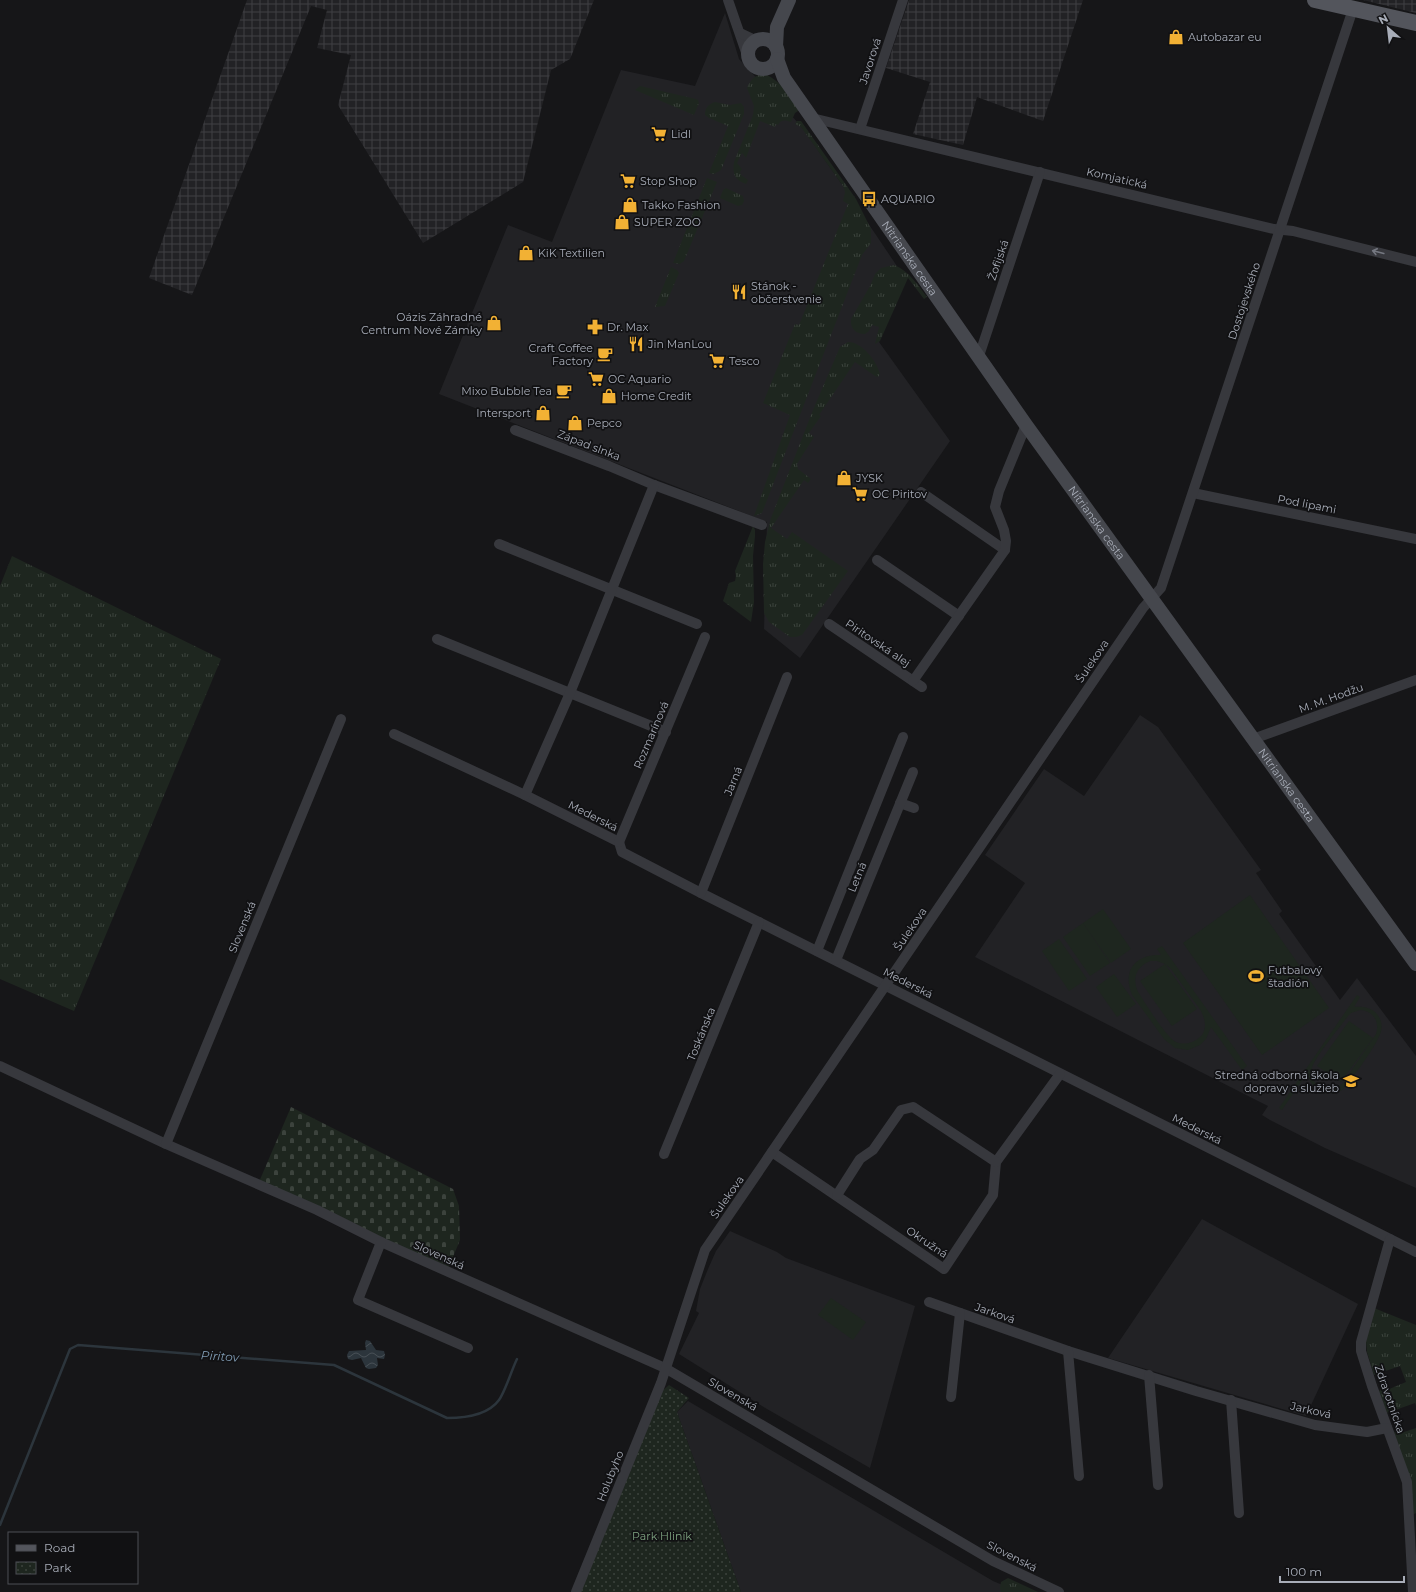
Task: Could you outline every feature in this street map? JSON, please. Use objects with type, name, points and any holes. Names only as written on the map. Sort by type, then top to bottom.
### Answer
[{"type":"main road","points":[[777,27],[749,46],[749,61],[753,66],[759,68],[773,58],[777,27],[788,0]]},
{"type":"main road","points":[[1315,0],[1416,23]]},
{"type":"main road","points":[[759,39],[771,41],[773,58]]},
{"type":"main road","name":"Nitrianska cesta","points":[[773,58],[784,78],[1026,425],[1416,964]]},
{"type":"street","points":[[728,0],[748,55]]},
{"type":"street","name":"Javorová","points":[[860,129],[903,0]]},
{"type":"street","name":"Dostojevského","points":[[1152,598],[1160,588],[1193,493],[1353,9]]},
{"type":"street","points":[[740,33],[759,39]]},
{"type":"street","name":"Komjatická","points":[[812,118],[1280,230],[1293,231],[1416,262]]},
{"type":"street","name":"Žofijská","points":[[978,356],[1040,172]]},
{"type":"street","points":[[921,492],[1005,550],[1006,541],[1002,525],[994,507],[1026,425]]},
{"type":"street","name":"Západ slnka","points":[[515,430],[654,485],[762,525]]},
{"type":"street","points":[[525,795],[570,693],[654,485]]},
{"type":"street","name":"Pod lipami","points":[[1193,493],[1416,539]]},
{"type":"street","points":[[987,538],[998,534],[1002,525]]},
{"type":"street","points":[[499,544],[697,624]]},
{"type":"street","name":"Piritovská alej","points":[[913,681],[1005,550]]},
{"type":"street","points":[[877,560],[959,616]]},
{"type":"street","name":"Šulekova","points":[[665,1368],[705,1250],[1143,608],[1152,598]]},
{"type":"street","name":"Piritovská alej","points":[[829,624],[922,687]]},
{"type":"street","name":"Rozmarínová","points":[[619,842],[705,637]]},
{"type":"street","points":[[437,639],[666,732]]},
{"type":"street","name":"Jarná","points":[[701,893],[787,677]]},
{"type":"street","name":"M. M. Hodžu","points":[[1253,739],[1416,680]]},
{"type":"street","name":"Slovenská","points":[[166,1144],[341,719]]},
{"type":"street","name":"Mederská","points":[[394,734],[525,795],[619,842],[622,852],[701,893],[1416,1252]]},
{"type":"street","points":[[817,951],[903,737]]},
{"type":"street","name":"Letná","points":[[836,960],[913,772]]},
{"type":"street","points":[[900,803],[914,808]]},
{"type":"street","name":"Toskánska","points":[[664,1154],[759,922]]},
{"type":"street","name":"Slovenská","points":[[0,1066],[166,1144],[317,1210],[381,1242],[665,1368],[993,1561],[1059,1592]]},
{"type":"street","points":[[837,1195],[860,1159],[873,1150],[901,1110],[913,1107],[996,1162],[1060,1074]]},
{"type":"street","name":"Okružná","points":[[772,1152],[944,1269],[994,1196],[996,1162]]},
{"type":"street","name":"Zdravotnícka","points":[[1390,1239],[1360,1342],[1361,1351],[1370,1379],[1407,1482],[1413,1592]]},
{"type":"street","points":[[381,1242],[358,1300],[468,1348]]},
{"type":"street","name":"Jarková","points":[[929,1302],[1068,1351],[1196,1391],[1315,1425],[1367,1432],[1387,1428]]},
{"type":"street","name":"Jarková","points":[[951,1397],[960,1313]]},
{"type":"street","points":[[1068,1351],[1079,1476]]},
{"type":"street","name":"Holubyho","points":[[576,1592],[658,1390],[665,1368]]},
{"type":"street","points":[[1149,1376],[1158,1485]]},
{"type":"street","points":[[1231,1400],[1239,1514]]},
{"type":"shaded area","points":[[247,0],[594,0],[570,59],[551,70],[523,182],[423,243],[338,105],[351,55],[317,48],[327,10],[311,6],[192,295],[149,278]]},
{"type":"shaded area","points":[[909,0],[1083,0],[1043,121],[977,97],[963,145],[913,134],[930,82],[886,68]]},
{"type":"shaded area","points":[[1363,0],[1416,0],[1416,13]]},
{"type":"shaded area","points":[[725,13],[739,59],[801,126],[905,278],[879,342],[950,441],[800,658],[764,629],[767,522],[439,394],[508,225],[552,242],[621,70],[695,86]]},
{"type":"shaded area","points":[[1140,715],[1158,727],[1261,870],[1256,873],[1282,911],[1279,914],[1340,1000],[1357,978],[1416,1056],[1416,1188],[1325,1148],[1270,1120],[1262,1115],[1268,1106],[975,957],[1025,883],[985,855],[1044,769],[1084,796]]},
{"type":"shaded area","points":[[1202,1219],[1358,1304],[1306,1416],[1108,1358]]},
{"type":"shaded area","points":[[730,1231],[777,1252],[786,1258],[915,1306],[870,1468],[767,1409],[679,1354],[699,1313],[696,1311],[700,1289],[708,1269],[716,1251]]},
{"type":"shaded area","points":[[688,1401],[993,1581],[1019,1592],[741,1592],[677,1412]]},
{"type":"green space","points":[[765,74],[781,85],[801,109],[795,113],[791,122],[785,120],[778,125],[776,124],[775,127],[760,121],[746,158],[742,153],[737,163],[742,169],[740,172],[741,175],[748,180],[746,184],[739,181],[735,176],[733,170],[734,162],[753,115],[754,106],[747,88],[754,78]]},
{"type":"green space","points":[[640,86],[696,99],[699,103],[694,115],[635,90]]},
{"type":"green space","points":[[715,102],[730,105],[741,103],[744,107],[744,114],[721,170],[714,174],[709,173],[728,126],[705,115],[707,107]]},
{"type":"green space","points":[[797,121],[801,121],[856,199],[871,229],[871,243],[862,255],[762,513],[754,516],[790,415],[763,403],[795,324],[799,325],[848,204],[843,201],[845,192],[843,186],[801,127],[795,124]]},
{"type":"green space","points":[[707,178],[717,182],[684,261],[680,264],[673,263]]},
{"type":"green space","points":[[726,188],[743,196],[744,201],[742,205],[738,206],[720,198],[723,190]]},
{"type":"green space","points":[[894,265],[908,274],[927,297],[924,299],[908,278],[880,341],[875,344],[879,327],[872,325],[869,331],[865,334],[859,333],[854,330],[851,319],[870,286],[875,274],[881,268]]},
{"type":"green space","points":[[671,267],[679,273],[665,306],[655,307]]},
{"type":"green space","points":[[848,342],[858,345],[868,353],[876,364],[880,374],[878,377],[875,376],[855,362],[819,415],[821,416],[809,433],[814,437],[797,464],[798,469],[811,479],[808,483],[804,480],[771,528],[787,539],[792,532],[848,571],[802,635],[790,637],[769,622],[764,613],[763,564],[765,542],[771,518],[813,410],[840,347]]},
{"type":"green space","points":[[753,526],[755,530],[753,556],[754,602],[751,622],[723,601],[729,583],[735,581],[735,571]]},
{"type":"green space","points":[[12,556],[221,659],[74,1011],[0,979],[0,586]]},
{"type":"green space","name":"Futbalový štadión","points":[[1250,895],[1329,1008],[1262,1055],[1183,943]]},
{"type":"green space","points":[[1103,909],[1131,949],[1111,963],[1083,923]]},
{"type":"green space","points":[[1083,923],[1110,963],[1090,976],[1063,937]]},
{"type":"green space","points":[[1059,939],[1087,979],[1069,991],[1042,951]]},
{"type":"green space","points":[[1162,946],[1247,1066],[1242,1070],[1211,1027],[1206,1039],[1200,1045],[1188,1050],[1175,1048],[1164,1039],[1132,995],[1129,986],[1129,978],[1133,966],[1144,957],[1161,955],[1157,949]],"holes":[[[1157,961],[1165,964],[1171,969],[1201,1011],[1204,1020],[1205,1029],[1202,1035],[1197,1040],[1190,1043],[1183,1044],[1172,1039],[1156,1019],[1136,987],[1136,974],[1145,963]]]},
{"type":"green space","points":[[1165,964],[1197,1009],[1172,1026],[1140,981]]},
{"type":"green space","points":[[1114,974],[1136,1004],[1117,1017],[1096,987]]},
{"type":"green space","points":[[1357,995],[1360,997],[1354,1007],[1364,1007],[1374,1011],[1378,1015],[1382,1028],[1376,1043],[1358,1070],[1342,1090],[1330,1094],[1316,1088],[1309,1079],[1307,1073],[1282,1110],[1279,1108]],"holes":[[[1360,1010],[1369,1012],[1376,1021],[1376,1034],[1342,1084],[1332,1090],[1328,1090],[1316,1084],[1312,1077],[1312,1068],[1318,1057],[1351,1013]]]},
{"type":"green space","points":[[1349,1021],[1373,1038],[1341,1082],[1317,1066]]},
{"type":"green space","points":[[291,1107],[453,1189],[459,1206],[460,1240],[448,1269],[259,1182]]},
{"type":"green space","points":[[831,1298],[866,1322],[853,1340],[818,1315]]},
{"type":"green space","points":[[1374,1308],[1416,1325],[1416,1406],[1415,1403],[1387,1413],[1379,1392],[1381,1387],[1385,1385],[1387,1390],[1406,1382],[1400,1366],[1374,1375],[1367,1352],[1366,1341]]},
{"type":"green space","name":"Park Hliník","points":[[669,1385],[689,1398],[677,1412],[741,1592],[579,1592],[661,1392]]},
{"type":"green space","points":[[1399,1428],[1401,1433],[1416,1428],[1416,1513],[1412,1515],[1394,1435],[1395,1430]]},
{"type":"green space","points":[[1008,1578],[1038,1592],[1001,1592],[1001,1582]]},
{"type":"water","points":[[366,1340],[370,1341],[376,1350],[384,1351],[384,1359],[377,1358],[378,1365],[376,1368],[366,1368],[361,1358],[352,1360],[348,1359],[347,1355],[349,1351],[366,1350]]},
{"type":"waterway","name":"Piritov","points":[[0,1525],[70,1349],[78,1345],[334,1365],[447,1418],[475,1415],[489,1409],[494,1405],[504,1392],[517,1359]]},
{"type":"place","name":"Autobazar eu","points":[[1176,37]]},
{"type":"place","name":"Lidl","points":[[659,134]]},
{"type":"place","name":"Stop Shop","points":[[628,181]]},
{"type":"place","name":"AQUARIO","points":[[869,199]]},
{"type":"place","name":"Takko Fashion","points":[[630,205]]},
{"type":"place","name":"SUPER ZOO","points":[[622,222]]},
{"type":"place","name":"KiK Textilien","points":[[526,253]]},
{"type":"place","name":"Stánok - občerstvenie","points":[[739,292]]},
{"type":"place","name":"Oázis Záhradné Centrum Nové Zámky","points":[[494,323]]},
{"type":"place","name":"Dr. Max","points":[[595,327]]},
{"type":"place","name":"Jin ManLou","points":[[636,344]]},
{"type":"place","name":"Craft Coffee Factory","points":[[605,354]]},
{"type":"place","name":"Tesco","points":[[717,361]]},
{"type":"place","name":"OC Aquario","points":[[596,379]]},
{"type":"place","name":"Mixo Bubble Tea","points":[[564,391]]},
{"type":"place","name":"Home Credit","points":[[609,396]]},
{"type":"place","name":"Intersport","points":[[543,413]]},
{"type":"place","name":"Pepco","points":[[575,423]]},
{"type":"place","name":"JYSK","points":[[844,478]]},
{"type":"place","name":"OC Piritov","points":[[860,494]]},
{"type":"place","name":"Futbalový štadión","points":[[1256,976]]},
{"type":"place","name":"Stredná odborná škola dopravy a služieb","points":[[1351,1081]]}]
